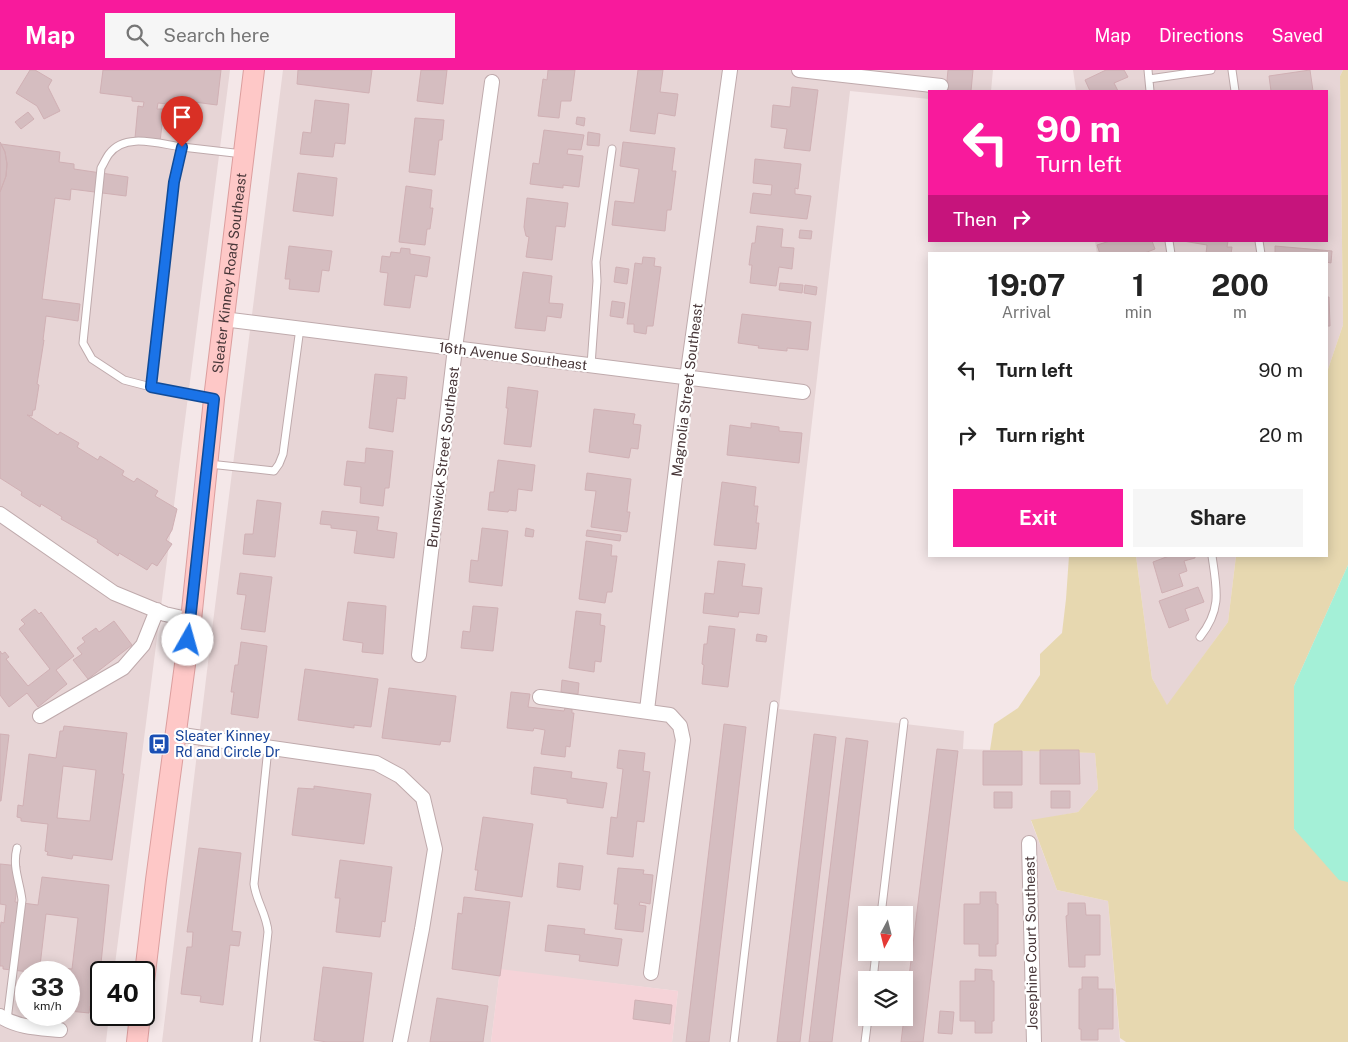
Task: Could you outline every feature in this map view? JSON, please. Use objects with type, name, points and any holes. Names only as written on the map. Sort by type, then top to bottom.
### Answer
[{"type":"street","name":"Sleater Kinney Road Southeast","points":[[147,961],[191,620],[206,463],[254,70]]},
{"type":"street","name":"Magnolia Street Southeast","points":[[647,710],[688,378],[730,70]]},
{"type":"street","points":[[799,70],[941,86]]},
{"type":"street","name":"Brunswick Street Southeast","points":[[419,655],[456,348],[492,82]]},
{"type":"street","name":"16th Avenue Southeast","points":[[224,319],[803,392]]},
{"type":"street","points":[[1,518],[114,593],[157,610],[191,620]]},
{"type":"street","points":[[40,716],[123,668],[143,645],[157,610]]},
{"type":"street","points":[[540,697],[647,710],[670,715],[680,726],[683,740],[651,973]]},
{"type":"street","points":[[175,734],[376,763],[400,776],[423,798],[435,849],[400,1042]]},
{"type":"street","name":"Josephine Court Southeast","points":[[1029,843],[1034,1042]]},
{"type":"street","points":[[3,1018],[28,1027],[60,1030]]},
{"type":"street","points":[[137,1042],[139,1026]]},
{"type":"lane","points":[[1148,70],[1150,90]]},
{"type":"lane","points":[[1149,80],[1211,70]]},
{"type":"lane","points":[[1232,70],[1235,90]]},
{"type":"lane","points":[[214,399],[124,380],[92,359],[82,343],[101,168],[109,153],[119,144],[131,140],[244,154]]},
{"type":"lane","points":[[151,387],[174,182],[182,147]]},
{"type":"lane","points":[[591,366],[597,281],[596,262],[612,150]]},
{"type":"lane","points":[[206,463],[274,471],[279,464],[283,454],[300,328]]},
{"type":"lane","points":[[1200,637],[1215,614],[1217,584],[1212,557]]},
{"type":"lane","points":[[734,1042],[774,705]]},
{"type":"lane","points":[[882,906],[904,722]]},
{"type":"lane","points":[[256,1042],[268,932],[267,923],[254,884],[268,748]]},
{"type":"lane","points":[[3,1018],[22,900],[21,890],[16,878],[14,858],[17,848]]},
{"type":"lane","points":[[865,1042],[867,1026]]},
{"type":"shaded area","points":[[0,70],[230,70],[115,961],[90,961],[90,1026],[108,1026],[106,1042],[0,1042]]},
{"type":"shaded area","points":[[283,70],[993,70],[991,90],[928,90],[928,99],[850,91],[779,709],[964,731],[963,749],[1095,753],[1098,789],[1078,812],[1031,821],[1057,890],[1108,901],[1120,1042],[672,1042],[678,991],[500,970],[491,1042],[162,1042]]},
{"type":"shaded area","points":[[1073,70],[1343,70],[1340,76],[1343,325],[1328,369],[1328,252],[1097,252],[1095,242],[1328,242],[1328,90],[1076,90]]},
{"type":"shaded area","points":[[1343,70],[1348,70],[1348,565],[1294,686],[1294,829],[1348,880],[1348,1042],[1126,1042],[1120,1038],[1108,901],[1057,890],[1031,820],[1078,812],[1098,789],[1095,753],[990,750],[994,724],[1018,708],[1040,675],[1040,654],[1062,633],[1069,557],[1136,557],[1152,678],[1167,705],[1228,622],[1236,557],[1328,557],[1328,369],[1343,325],[1340,76]]},
{"type":"shaded area","points":[[1136,557],[1236,557],[1228,622],[1167,706],[1152,678]]},
{"type":"shaded area","points":[[1348,565],[1348,882],[1339,880],[1294,829],[1294,686]]},
{"type":"shaded area","points":[[500,969],[678,991],[672,1042],[491,1042]]},
{"type":"building","points":[[30,70],[35,70],[52,80],[48,87],[60,111],[44,119],[37,106],[16,93]]},
{"type":"building","points":[[103,70],[221,70],[217,105],[194,102],[193,107],[158,103],[157,109],[164,109],[160,141],[135,138],[138,106],[143,107],[144,102],[132,101],[132,97],[100,93]]},
{"type":"building","points":[[298,70],[372,70],[369,93],[297,84]]},
{"type":"building","points":[[421,70],[447,70],[443,104],[417,101]]},
{"type":"building","points":[[548,70],[575,70],[571,101],[561,101],[559,118],[538,116],[543,79],[547,80]]},
{"type":"building","points":[[638,70],[663,70],[660,92],[678,94],[675,116],[658,113],[655,134],[630,131]]},
{"type":"building","points":[[948,70],[973,70],[971,90],[946,90]]},
{"type":"building","points":[[1106,70],[1124,70],[1128,77],[1114,83],[1118,90],[1090,90],[1085,80]]},
{"type":"building","points":[[1310,70],[1313,90],[1271,90],[1269,76]]},
{"type":"building","points":[[792,87],[818,90],[810,151],[784,148],[787,129],[771,127],[773,105],[790,107]]},
{"type":"building","points":[[315,100],[349,104],[345,144],[335,143],[333,157],[300,154],[303,132],[311,133]]},
{"type":"building","points":[[28,112],[34,119],[21,129],[15,122]]},
{"type":"building","points":[[577,117],[585,118],[584,126],[576,124]]},
{"type":"building","points":[[415,118],[444,120],[442,140],[439,140],[435,175],[409,172]]},
{"type":"building","points":[[544,130],[584,135],[581,150],[568,149],[567,154],[583,156],[579,187],[563,185],[563,188],[530,184],[533,163],[539,164]]},
{"type":"building","points":[[588,132],[600,134],[599,146],[587,145]]},
{"type":"building","points":[[0,142],[5,152],[7,164],[6,176],[0,192]]},
{"type":"building","points":[[623,142],[675,148],[672,171],[676,171],[671,210],[667,210],[665,231],[612,225],[615,201],[634,203],[639,169],[620,166]]},
{"type":"building","points":[[1,144],[60,152],[59,162],[74,164],[74,169],[128,177],[126,196],[71,189],[70,200],[55,198],[42,299],[80,304],[78,321],[46,316],[35,410],[33,410],[32,416],[27,415],[58,435],[60,432],[79,443],[77,447],[98,460],[100,456],[124,471],[122,475],[134,482],[137,478],[158,491],[155,496],[177,509],[172,530],[166,540],[172,544],[157,566],[152,563],[147,570],[119,553],[118,556],[97,542],[98,540],[61,519],[62,517],[41,504],[40,507],[21,495],[22,492],[0,478],[0,192],[6,176],[7,164],[5,152]]},
{"type":"building","points":[[755,159],[801,164],[798,189],[795,188],[795,194],[811,196],[807,219],[750,213],[753,193],[771,195],[772,185],[753,183]]},
{"type":"building","points":[[298,173],[337,178],[333,216],[293,211]]},
{"type":"building","points":[[406,186],[432,190],[430,208],[433,208],[430,229],[427,229],[425,245],[399,242]]},
{"type":"building","points":[[527,198],[568,203],[565,227],[556,226],[552,260],[526,257],[529,237],[526,236],[524,227]]},
{"type":"building","points":[[757,226],[783,229],[781,247],[794,248],[792,269],[779,267],[776,286],[750,283],[752,265],[749,265]]},
{"type":"building","points":[[800,230],[812,231],[811,239],[799,238]]},
{"type":"building","points":[[1107,242],[1152,242],[1155,249],[1147,252],[1099,252],[1097,245]]},
{"type":"building","points":[[1189,242],[1228,242],[1227,247],[1232,247],[1231,252],[1206,252],[1207,245]]},
{"type":"building","points":[[289,246],[332,251],[329,271],[322,270],[319,292],[289,289],[290,279],[285,279]]},
{"type":"building","points":[[1275,246],[1332,251],[1331,263],[1328,262],[1328,252],[1275,252]]},
{"type":"building","points":[[401,248],[410,249],[410,254],[430,257],[427,277],[415,275],[410,308],[384,305],[388,273],[380,272],[382,256],[390,257],[391,252],[400,253]]},
{"type":"building","points":[[643,257],[655,258],[654,266],[661,267],[653,326],[647,326],[646,334],[634,332],[634,324],[627,324],[635,263],[642,264]]},
{"type":"building","points":[[616,267],[629,269],[627,284],[614,282]]},
{"type":"building","points":[[523,272],[552,276],[549,303],[563,304],[561,318],[547,316],[545,331],[515,328]]},
{"type":"building","points":[[780,283],[803,285],[802,293],[779,290]]},
{"type":"building","points":[[805,285],[817,287],[816,295],[804,293]]},
{"type":"building","points":[[1328,297],[1329,297],[1330,326],[1328,326]]},
{"type":"building","points":[[612,301],[625,303],[623,318],[610,316]]},
{"type":"building","points":[[742,314],[811,322],[808,350],[787,348],[787,351],[758,348],[759,346],[738,343]]},
{"type":"building","points":[[375,374],[407,377],[405,399],[397,398],[393,432],[369,428]]},
{"type":"building","points":[[508,387],[538,391],[531,447],[504,444]]},
{"type":"building","points":[[594,409],[635,414],[633,424],[641,425],[638,449],[631,448],[629,458],[589,452]]},
{"type":"building","points":[[751,423],[779,427],[779,431],[802,433],[799,463],[727,455],[730,425],[751,428]]},
{"type":"building","points":[[366,448],[393,451],[389,488],[385,488],[383,506],[360,503],[361,487],[344,485],[347,461],[365,463]]},
{"type":"building","points":[[498,460],[535,465],[532,491],[518,489],[516,511],[488,510],[490,492],[494,492]]},
{"type":"building","points":[[587,473],[631,479],[627,512],[630,512],[627,532],[591,527],[596,491],[585,490]]},
{"type":"building","points":[[722,482],[756,487],[754,506],[758,506],[756,523],[759,523],[756,549],[714,545]]},
{"type":"building","points":[[257,500],[281,503],[275,557],[243,554],[245,534],[253,534]]},
{"type":"building","points":[[322,511],[379,517],[377,530],[397,533],[394,558],[354,553],[357,531],[331,528],[331,525],[320,524]]},
{"type":"building","points":[[482,528],[508,531],[502,586],[469,582],[471,560],[478,561]]},
{"type":"building","points":[[526,528],[534,530],[533,537],[525,536]]},
{"type":"building","points":[[587,530],[621,535],[620,541],[586,536]]},
{"type":"building","points":[[586,541],[612,545],[611,556],[617,556],[612,592],[607,592],[605,603],[579,599]]},
{"type":"building","points":[[1166,557],[1195,557],[1184,561],[1187,571],[1179,574],[1183,586],[1162,593],[1153,562]]},
{"type":"building","points":[[718,561],[745,564],[742,586],[762,588],[759,614],[739,612],[738,617],[703,613],[705,593],[714,594]]},
{"type":"building","points":[[240,573],[272,577],[265,632],[241,629],[246,595],[237,594]]},
{"type":"building","points":[[1198,587],[1204,602],[1185,609],[1189,620],[1169,628],[1159,601]]},
{"type":"building","points":[[348,602],[386,606],[383,654],[362,652],[363,643],[343,640]]},
{"type":"building","points":[[473,606],[498,608],[493,651],[461,648],[463,631],[470,632]]},
{"type":"building","points":[[35,609],[39,614],[41,612],[74,656],[56,670],[67,684],[38,707],[27,693],[9,707],[0,695],[0,651],[2,654],[5,652],[9,657],[6,659],[28,686],[50,669],[19,629],[25,624],[21,620]]},
{"type":"building","points":[[576,611],[601,614],[600,625],[605,626],[601,662],[595,661],[594,672],[569,668]]},
{"type":"building","points":[[114,621],[132,645],[88,679],[73,660],[82,654],[77,648],[85,642],[82,638],[96,628],[99,632]]},
{"type":"building","points":[[709,626],[735,629],[728,687],[702,684],[704,644],[707,644]]},
{"type":"building","points":[[757,634],[767,636],[766,642],[756,641]]},
{"type":"building","points":[[241,642],[267,646],[258,718],[231,714],[234,692],[231,692],[235,665],[238,665]]},
{"type":"building","points":[[305,669],[378,679],[371,727],[354,725],[354,728],[298,720]]},
{"type":"building","points":[[562,680],[579,683],[578,694],[561,692]]},
{"type":"building","points":[[389,688],[456,696],[450,742],[441,741],[440,745],[382,738]]},
{"type":"building","points":[[511,692],[530,694],[528,707],[564,711],[565,708],[572,709],[572,713],[574,713],[570,747],[566,746],[565,757],[541,754],[545,730],[534,728],[533,731],[507,728]]},
{"type":"building","points":[[724,724],[746,727],[709,1042],[686,1042]]},
{"type":"building","points":[[64,726],[127,733],[122,774],[124,774],[112,860],[73,855],[72,859],[47,855],[48,852],[45,851],[48,824],[21,821],[21,818],[17,817],[18,805],[23,806],[29,754],[56,758],[60,731],[63,731]],"holes":[[[63,766],[96,770],[90,821],[57,818]]]},
{"type":"building","points":[[0,734],[9,735],[1,801],[0,801]]},
{"type":"building","points":[[814,734],[836,737],[800,1042],[777,1042]]},
{"type":"building","points":[[846,738],[868,741],[832,1042],[809,1042]]},
{"type":"building","points":[[937,749],[958,751],[923,1042],[901,1042],[903,1026],[913,1026],[913,971],[910,971],[911,961],[913,961],[913,944]]},
{"type":"building","points":[[619,750],[645,753],[643,771],[650,772],[644,822],[637,821],[633,857],[607,854],[611,817],[617,818],[623,769],[617,768]]},
{"type":"building","points":[[1040,750],[1079,750],[1080,784],[1040,784]]},
{"type":"building","points":[[983,751],[1022,751],[1022,785],[983,785]]},
{"type":"building","points":[[534,767],[572,772],[571,778],[607,783],[603,808],[567,803],[567,799],[531,794]]},
{"type":"building","points":[[314,786],[371,794],[364,844],[292,835],[298,788],[314,789]]},
{"type":"building","points":[[1051,791],[1070,791],[1070,808],[1051,808]]},
{"type":"building","points":[[994,792],[1012,792],[1012,808],[994,808]]},
{"type":"building","points":[[483,817],[533,824],[522,897],[475,890],[478,870],[475,870]]},
{"type":"building","points":[[199,848],[241,853],[232,931],[241,932],[239,946],[230,945],[223,1005],[200,1002],[201,996],[181,994],[187,947],[192,947],[193,932],[187,932]]},
{"type":"building","points":[[340,860],[392,867],[385,922],[382,921],[380,937],[336,932],[340,898],[335,898]]},
{"type":"building","points":[[559,863],[583,866],[580,890],[557,887]]},
{"type":"building","points":[[0,864],[20,866],[15,902],[38,905],[42,877],[109,885],[101,961],[90,961],[89,1013],[80,1012],[80,961],[73,961],[78,918],[46,914],[41,961],[15,961],[15,970],[3,969],[3,966],[0,966],[0,930],[1,922],[4,923],[6,905],[0,904]]},
{"type":"building","points":[[618,868],[644,870],[643,874],[653,875],[650,904],[640,902],[639,905],[646,906],[643,932],[615,929],[618,904],[614,904]]},
{"type":"building","points":[[980,892],[996,892],[996,904],[998,904],[998,944],[996,944],[996,956],[979,956],[979,944],[964,944],[964,904],[980,904]]},
{"type":"building","points":[[464,897],[510,902],[500,976],[452,969],[458,913],[462,914]]},
{"type":"building","points":[[1068,903],[1085,903],[1086,915],[1100,915],[1100,955],[1085,955],[1085,967],[1069,967],[1066,916],[1068,915]]},
{"type":"building","points":[[548,925],[585,929],[584,934],[622,939],[618,966],[579,961],[580,955],[545,951]]},
{"type":"building","points":[[323,967],[372,973],[363,1042],[314,1040]]},
{"type":"building","points":[[975,969],[992,970],[992,981],[994,981],[994,1021],[992,1021],[992,1033],[975,1033],[975,1021],[960,1021],[960,981],[975,981]]},
{"type":"building","points":[[1082,977],[1098,977],[1098,989],[1113,989],[1113,1029],[1098,1029],[1098,1040],[1081,1040],[1081,1029],[1079,1029],[1079,989],[1082,989]]},
{"type":"building","points":[[437,998],[488,1006],[483,1042],[430,1042]]},
{"type":"building","points":[[635,1000],[672,1005],[670,1024],[633,1019]]},
{"type":"building","points":[[940,1011],[954,1012],[952,1034],[938,1033]]},
{"type":"place","name":"Sleater Kinney Rd and Circle Dr","points":[[159,744]]},
{"type":"route","points":[[182,147],[174,182],[151,387],[214,399],[188,640]]}]
